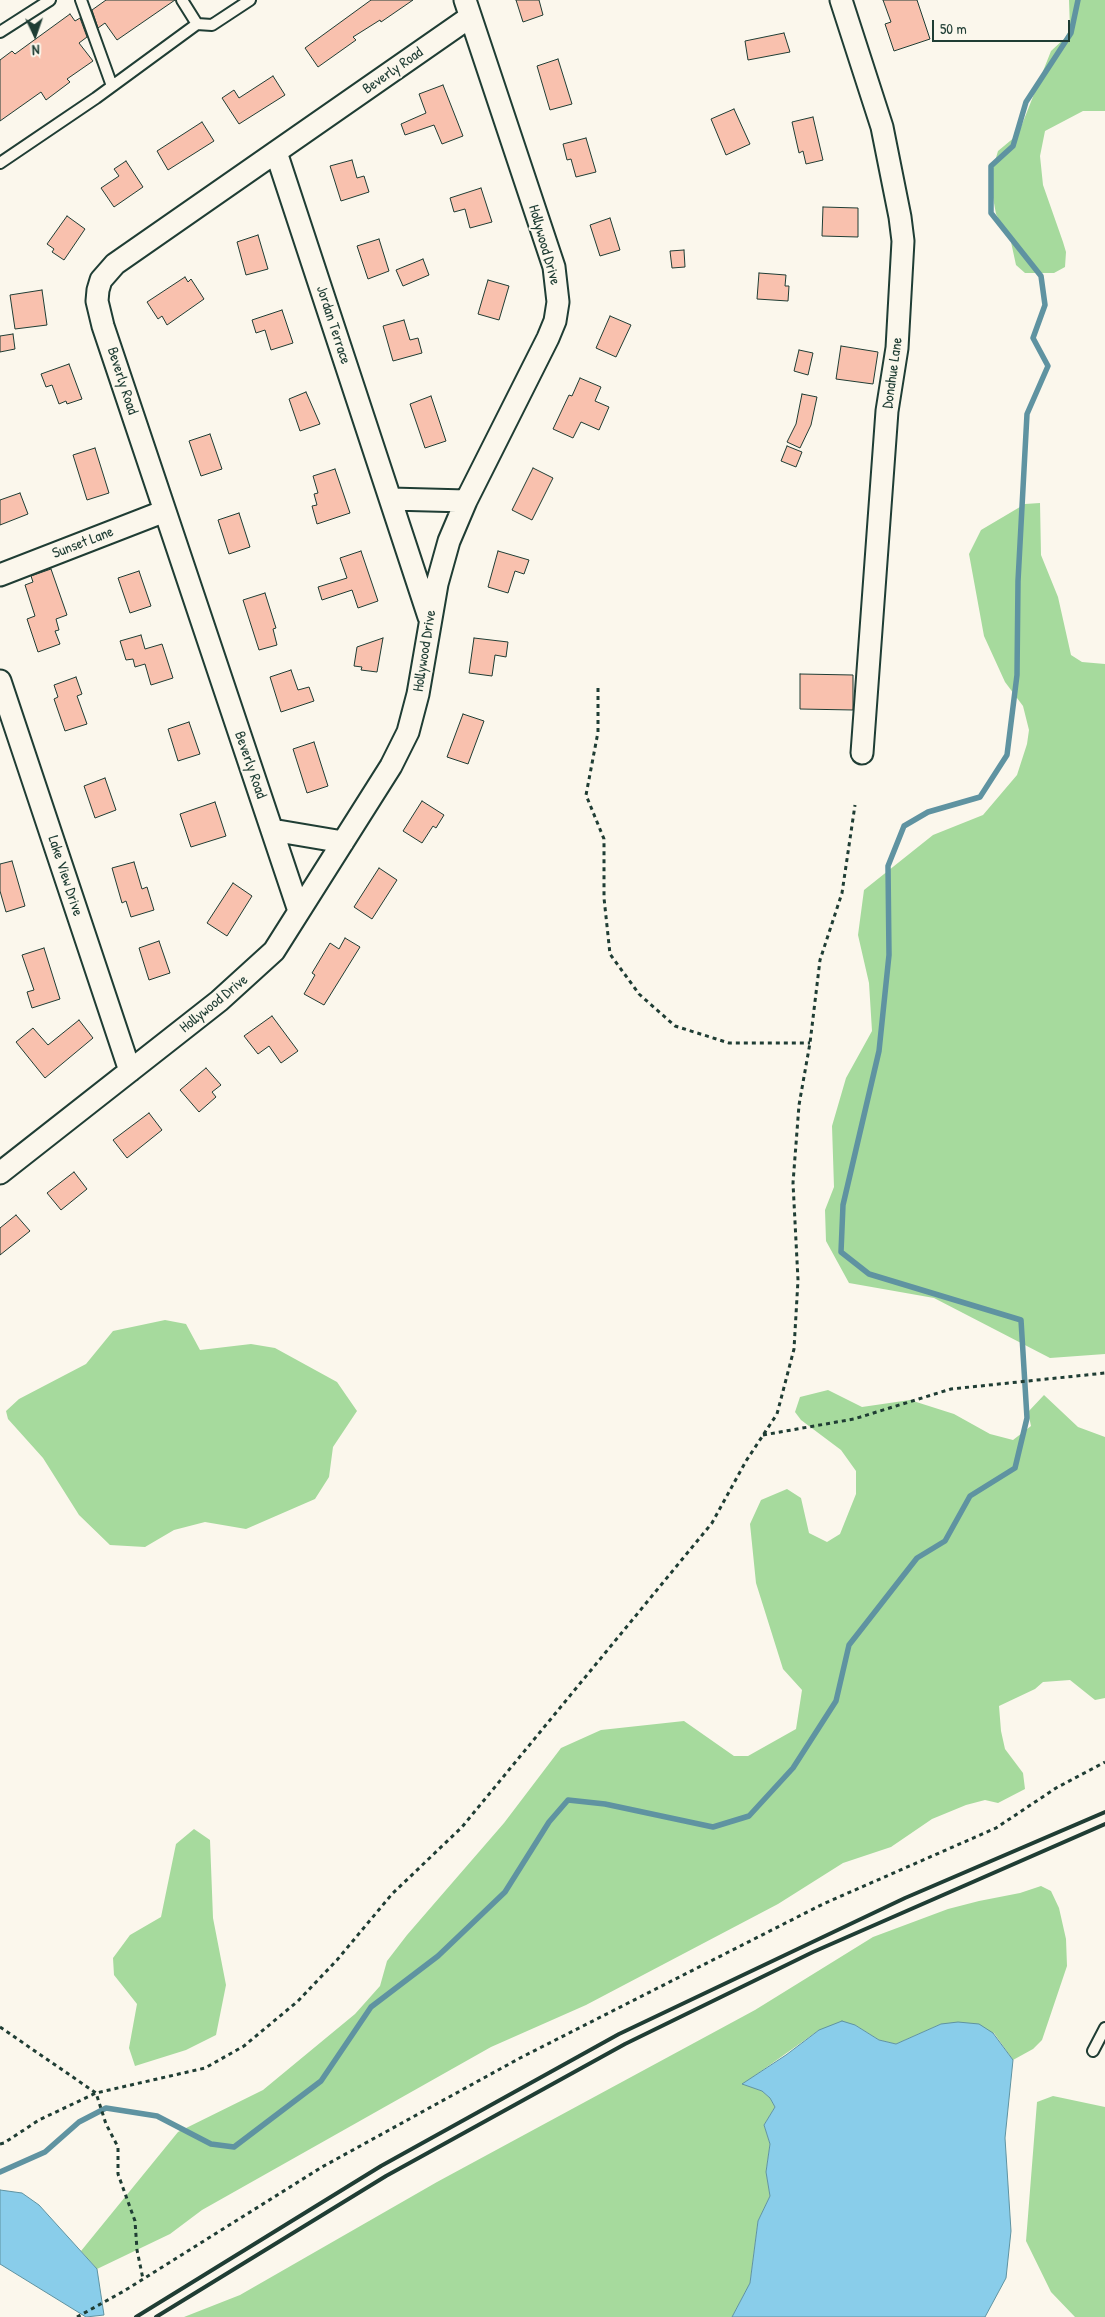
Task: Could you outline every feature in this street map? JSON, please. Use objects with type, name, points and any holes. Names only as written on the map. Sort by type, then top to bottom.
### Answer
[{"type":"street","name":"Donahue Lane","points":[[840,0],[882,127],[903,241],[897,356],[887,411],[862,753]]},
{"type":"street","name":"Beverly Road","points":[[300,911],[101,320],[97,301],[98,290],[101,280],[115,264],[276,152],[467,8]]},
{"type":"street","name":"Hollywood Drive","points":[[0,1173],[254,971],[274,951],[391,766],[408,732],[418,694],[430,620],[444,556],[466,500],[548,338],[555,321],[558,302],[554,267],[467,8]]},
{"type":"street","name":"Jordan Terrace","points":[[276,152],[430,620]]},
{"type":"street","points":[[391,499],[466,500]]},
{"type":"street","name":"Sunset Lane","points":[[0,575],[165,511]]},
{"type":"street","name":"Lake View Drive","points":[[0,681],[130,1071]]},
{"type":"street","points":[[272,830],[343,842]]},
{"type":"lane","points":[[0,32],[38,3],[50,0]]},
{"type":"lane","points":[[81,0],[112,86]]},
{"type":"lane","points":[[182,0],[197,24]]},
{"type":"lane","points":[[0,162],[112,86],[197,24],[212,25],[250,0]]},
{"type":"lane","points":[[1093,2051],[1105,2028]]},
{"type":"path","points":[[598,688],[598,732],[586,795],[604,840],[604,898],[610,954],[639,994],[675,1026],[730,1042],[810,1043]]},
{"type":"path","points":[[0,2144],[39,2120],[96,2094],[205,2068],[244,2046],[298,2001],[337,1960],[392,1894],[462,1827],[712,1523],[777,1414],[794,1349],[798,1280],[793,1183],[799,1105],[810,1043],[820,960],[842,893],[855,806]]},
{"type":"path","points":[[764,1435],[854,1419],[951,1389],[1105,1373]]},
{"type":"path","points":[[77,2317],[143,2279],[322,2167],[511,2063],[823,1904],[996,1828],[1056,1788],[1105,1762]]},
{"type":"path","points":[[0,2027],[96,2094],[106,2124],[118,2147],[118,2174],[136,2221],[137,2250],[143,2279]]},
{"type":"green space","points":[[1069,0],[1105,0],[1105,111],[1083,111],[1045,131],[1040,156],[1043,185],[1066,252],[1065,267],[1054,273],[1025,273],[1016,265],[1011,242],[996,214],[992,192],[993,168],[998,151],[1016,136],[1021,127],[1051,51],[1065,38],[1070,29]]},
{"type":"green space","points":[[1040,503],[1041,555],[1058,597],[1071,655],[1082,662],[1105,664],[1105,1354],[1050,1358],[934,1298],[849,1283],[826,1241],[825,1210],[834,1187],[832,1126],[846,1078],[872,1031],[869,983],[858,935],[864,890],[933,835],[983,815],[1017,775],[1027,744],[1029,730],[1023,706],[1005,682],[984,636],[969,554],[981,530],[1025,504]]},
{"type":"green space","points":[[165,1320],[186,1324],[200,1350],[251,1344],[275,1348],[337,1382],[357,1411],[333,1447],[329,1477],[315,1499],[246,1529],[205,1522],[174,1530],[145,1547],[110,1545],[79,1515],[43,1458],[8,1419],[6,1411],[19,1399],[86,1364],[113,1331]]},
{"type":"green space","points":[[828,1390],[862,1407],[910,1400],[954,1414],[990,1434],[1013,1440],[1031,1426],[1028,1412],[1044,1395],[1078,1427],[1105,1437],[1105,1698],[1095,1700],[1070,1680],[1043,1682],[1035,1689],[999,1706],[1005,1749],[1023,1773],[1025,1789],[998,1803],[985,1800],[966,1805],[932,1819],[891,1847],[843,1863],[778,1904],[586,2005],[491,2047],[202,2210],[170,2234],[97,2269],[81,2251],[178,2132],[263,2090],[355,2014],[380,1986],[387,1961],[407,1935],[504,1823],[561,1748],[601,1730],[684,1721],[734,1756],[748,1756],[796,1729],[802,1690],[783,1669],[756,1583],[750,1524],[761,1500],[787,1489],[801,1498],[809,1533],[827,1542],[840,1534],[856,1494],[856,1471],[841,1450],[801,1420],[795,1412],[800,1397]]},
{"type":"green space","points":[[194,1829],[210,1840],[213,1918],[226,1985],[216,2035],[186,2050],[135,2066],[129,2048],[137,2004],[114,1975],[113,1958],[130,1935],[161,1917],[176,1844]]},
{"type":"green space","points":[[1041,1886],[1051,1891],[1059,1908],[1066,1939],[1067,1966],[1042,2040],[1033,2049],[1013,2060],[994,2033],[941,2024],[896,2044],[879,2040],[855,2025],[819,2030],[743,2084],[762,2091],[770,2098],[775,2107],[764,2125],[770,2144],[766,2172],[770,2196],[758,2221],[750,2283],[732,2317],[184,2317],[240,2295],[437,2182],[755,2010],[873,1937],[948,1909],[1020,1893]]},
{"type":"green space","points":[[1053,2096],[1105,2107],[1105,2317],[1075,2317],[1051,2292],[1026,2241],[1037,2102]]},
{"type":"water","points":[[842,2021],[855,2025],[879,2040],[896,2044],[941,2024],[958,2022],[979,2024],[993,2033],[1013,2060],[1005,2138],[1011,2231],[1006,2278],[985,2317],[732,2317],[750,2283],[758,2221],[770,2196],[766,2172],[770,2144],[764,2125],[775,2107],[770,2098],[762,2091],[742,2084],[786,2055],[819,2030]]},
{"type":"water","points":[[0,2190],[22,2193],[39,2205],[97,2269],[104,2315],[86,2317],[0,2264]]},
{"type":"building","points":[[106,0],[175,0],[117,40],[105,23],[98,28],[92,10]]},
{"type":"building","points":[[371,0],[413,0],[381,22],[380,20],[353,37],[356,40],[318,67],[305,48]]},
{"type":"building","points":[[516,0],[539,0],[543,15],[523,22]]},
{"type":"building","points":[[883,0],[917,0],[930,39],[894,51],[885,24],[891,22]]},
{"type":"building","points":[[70,14],[75,21],[80,18],[87,37],[79,43],[93,61],[67,79],[70,82],[46,100],[41,92],[0,121],[0,60],[12,51],[15,54]]},
{"type":"building","points":[[784,33],[790,52],[748,60],[745,41]]},
{"type":"building","points":[[558,59],[572,104],[550,110],[537,66]]},
{"type":"building","points":[[273,76],[285,95],[239,124],[222,98],[234,90],[239,98]]},
{"type":"building","points":[[443,85],[463,136],[442,144],[434,125],[405,135],[401,124],[426,113],[419,94]]},
{"type":"building","points":[[734,109],[750,144],[726,155],[711,119]]},
{"type":"building","points":[[813,117],[823,160],[806,164],[803,151],[799,153],[792,122]]},
{"type":"building","points":[[202,122],[214,141],[168,170],[157,151]]},
{"type":"building","points":[[586,138],[596,172],[576,177],[571,159],[567,160],[563,144]]},
{"type":"building","points":[[352,160],[357,178],[364,176],[369,192],[341,201],[330,166]]},
{"type":"building","points":[[126,161],[143,187],[114,207],[101,188],[119,176],[114,169]]},
{"type":"building","points":[[481,188],[492,222],[470,228],[465,209],[454,212],[450,198]]},
{"type":"building","points":[[823,207],[858,208],[858,237],[822,236]]},
{"type":"building","points":[[67,216],[85,229],[64,260],[52,252],[54,249],[47,244]]},
{"type":"building","points":[[610,218],[620,250],[600,256],[590,225]]},
{"type":"building","points":[[258,235],[268,269],[246,275],[237,242]]},
{"type":"building","points":[[379,239],[389,271],[368,279],[357,246]]},
{"type":"building","points":[[684,250],[685,267],[672,268],[670,251]]},
{"type":"building","points":[[423,259],[429,275],[403,286],[396,270]]},
{"type":"building","points":[[759,273],[786,275],[785,286],[789,286],[788,301],[757,299]]},
{"type":"building","points":[[185,277],[188,282],[191,279],[204,299],[167,325],[162,316],[158,319],[147,302]]},
{"type":"building","points":[[488,280],[509,286],[499,320],[478,314]]},
{"type":"building","points":[[42,290],[47,325],[15,329],[10,295]]},
{"type":"building","points":[[282,310],[293,343],[271,350],[265,330],[256,333],[252,320]]},
{"type":"building","points":[[610,316],[631,325],[616,357],[596,348]]},
{"type":"building","points":[[404,320],[410,340],[418,338],[422,353],[393,361],[383,326]]},
{"type":"building","points":[[13,334],[15,349],[0,352],[0,336]]},
{"type":"building","points":[[841,346],[878,352],[873,384],[836,379]]},
{"type":"building","points":[[799,350],[813,353],[808,375],[794,371]]},
{"type":"building","points":[[69,364],[82,399],[67,404],[66,401],[59,404],[52,385],[46,387],[41,374]]},
{"type":"building","points":[[580,378],[601,387],[595,401],[609,407],[599,430],[581,422],[573,438],[553,429],[569,395],[572,396]]},
{"type":"building","points":[[306,392],[320,424],[300,431],[289,399]]},
{"type":"building","points":[[802,394],[817,397],[811,425],[800,448],[787,442],[796,424]]},
{"type":"building","points":[[431,396],[446,441],[425,448],[410,404]]},
{"type":"building","points":[[210,434],[222,469],[201,476],[189,441]]},
{"type":"building","points":[[787,446],[802,452],[796,467],[781,461]]},
{"type":"building","points":[[95,448],[109,493],[87,500],[73,455]]},
{"type":"building","points":[[533,468],[553,478],[532,520],[512,510]]},
{"type":"building","points":[[335,469],[350,513],[317,524],[312,506],[317,505],[314,494],[318,493],[313,476]]},
{"type":"building","points":[[20,493],[28,514],[0,525],[0,500]]},
{"type":"building","points":[[239,513],[250,547],[229,554],[218,520]]},
{"type":"building","points":[[361,551],[378,601],[358,608],[352,590],[322,600],[318,587],[347,578],[340,558]]},
{"type":"building","points":[[498,551],[529,560],[524,574],[515,571],[508,593],[488,587]]},
{"type":"building","points":[[51,569],[67,615],[56,619],[59,630],[55,631],[60,644],[38,652],[27,619],[35,616],[25,585],[33,582],[31,576]]},
{"type":"building","points":[[139,571],[151,606],[130,613],[118,578]]},
{"type":"building","points":[[265,593],[276,628],[273,629],[277,645],[259,650],[243,600]]},
{"type":"building","points":[[141,635],[145,649],[162,644],[173,678],[151,685],[145,664],[135,667],[133,659],[126,660],[120,641]]},
{"type":"building","points":[[383,638],[377,672],[361,670],[362,667],[354,666],[357,647]]},
{"type":"building","points":[[474,638],[508,642],[506,657],[495,655],[492,676],[469,673]]},
{"type":"building","points":[[291,670],[298,690],[309,687],[314,701],[281,712],[270,677]]},
{"type":"building","points":[[800,674],[853,675],[853,710],[800,709]]},
{"type":"building","points":[[76,677],[82,694],[77,696],[87,724],[65,731],[54,699],[58,697],[54,685]]},
{"type":"building","points":[[463,714],[484,721],[468,764],[447,757]]},
{"type":"building","points":[[189,722],[200,754],[178,761],[168,729]]},
{"type":"building","points":[[314,742],[328,786],[307,793],[293,749]]},
{"type":"building","points":[[105,778],[116,810],[95,818],[84,786]]},
{"type":"building","points":[[422,801],[444,815],[436,828],[433,826],[422,843],[403,831]]},
{"type":"building","points":[[215,802],[226,836],[191,847],[180,814]]},
{"type":"building","points":[[12,861],[25,906],[6,912],[0,891],[0,864]]},
{"type":"building","points":[[134,862],[142,889],[147,887],[154,910],[131,917],[126,901],[122,903],[112,868]]},
{"type":"building","points":[[379,868],[397,880],[372,919],[354,907]]},
{"type":"building","points":[[233,883],[252,896],[227,936],[207,923]]},
{"type":"building","points":[[345,938],[360,947],[324,1005],[304,994],[315,975],[312,973],[330,943],[339,949]]},
{"type":"building","points":[[159,941],[170,973],[149,980],[139,948]]},
{"type":"building","points":[[44,948],[60,999],[32,1008],[27,992],[34,990],[22,955]]},
{"type":"building","points":[[272,1016],[298,1051],[281,1063],[269,1046],[258,1054],[244,1036]]},
{"type":"building","points":[[79,1020],[93,1038],[45,1078],[16,1042],[33,1028],[48,1045]]},
{"type":"building","points":[[206,1068],[221,1085],[212,1092],[216,1097],[199,1112],[180,1090]]},
{"type":"building","points":[[149,1113],[162,1130],[127,1158],[113,1140]]},
{"type":"building","points":[[74,1172],[87,1189],[61,1210],[47,1193]]},
{"type":"building","points":[[16,1215],[30,1231],[0,1255],[0,1228]]},
{"type":"waterway","points":[[0,2172],[45,2152],[79,2122],[106,2108],[157,2116],[211,2144],[234,2147],[321,2081],[371,2007],[438,1956],[505,1892],[549,1822],[568,1800],[605,1804],[713,1827],[749,1816],[793,1768],[836,1701],[849,1645],[917,1558],[945,1541],[970,1496],[1015,1468],[1027,1418],[1021,1320],[869,1274],[841,1252],[843,1205],[879,1051],[889,955],[888,866],[904,826],[928,812],[980,797],[1007,755],[1017,675],[1018,581],[1027,414],[1048,366],[1033,338],[1045,305],[1041,276],[991,213],[991,166],[1013,146],[1026,102],[1071,33],[1078,0]]},
{"type":"railway","points":[[136,2317],[381,2166],[619,2034],[905,1898],[1105,1812]]},
{"type":"railway","points":[[156,2317],[386,2176],[625,2044],[813,1952],[1105,1824]]}]
